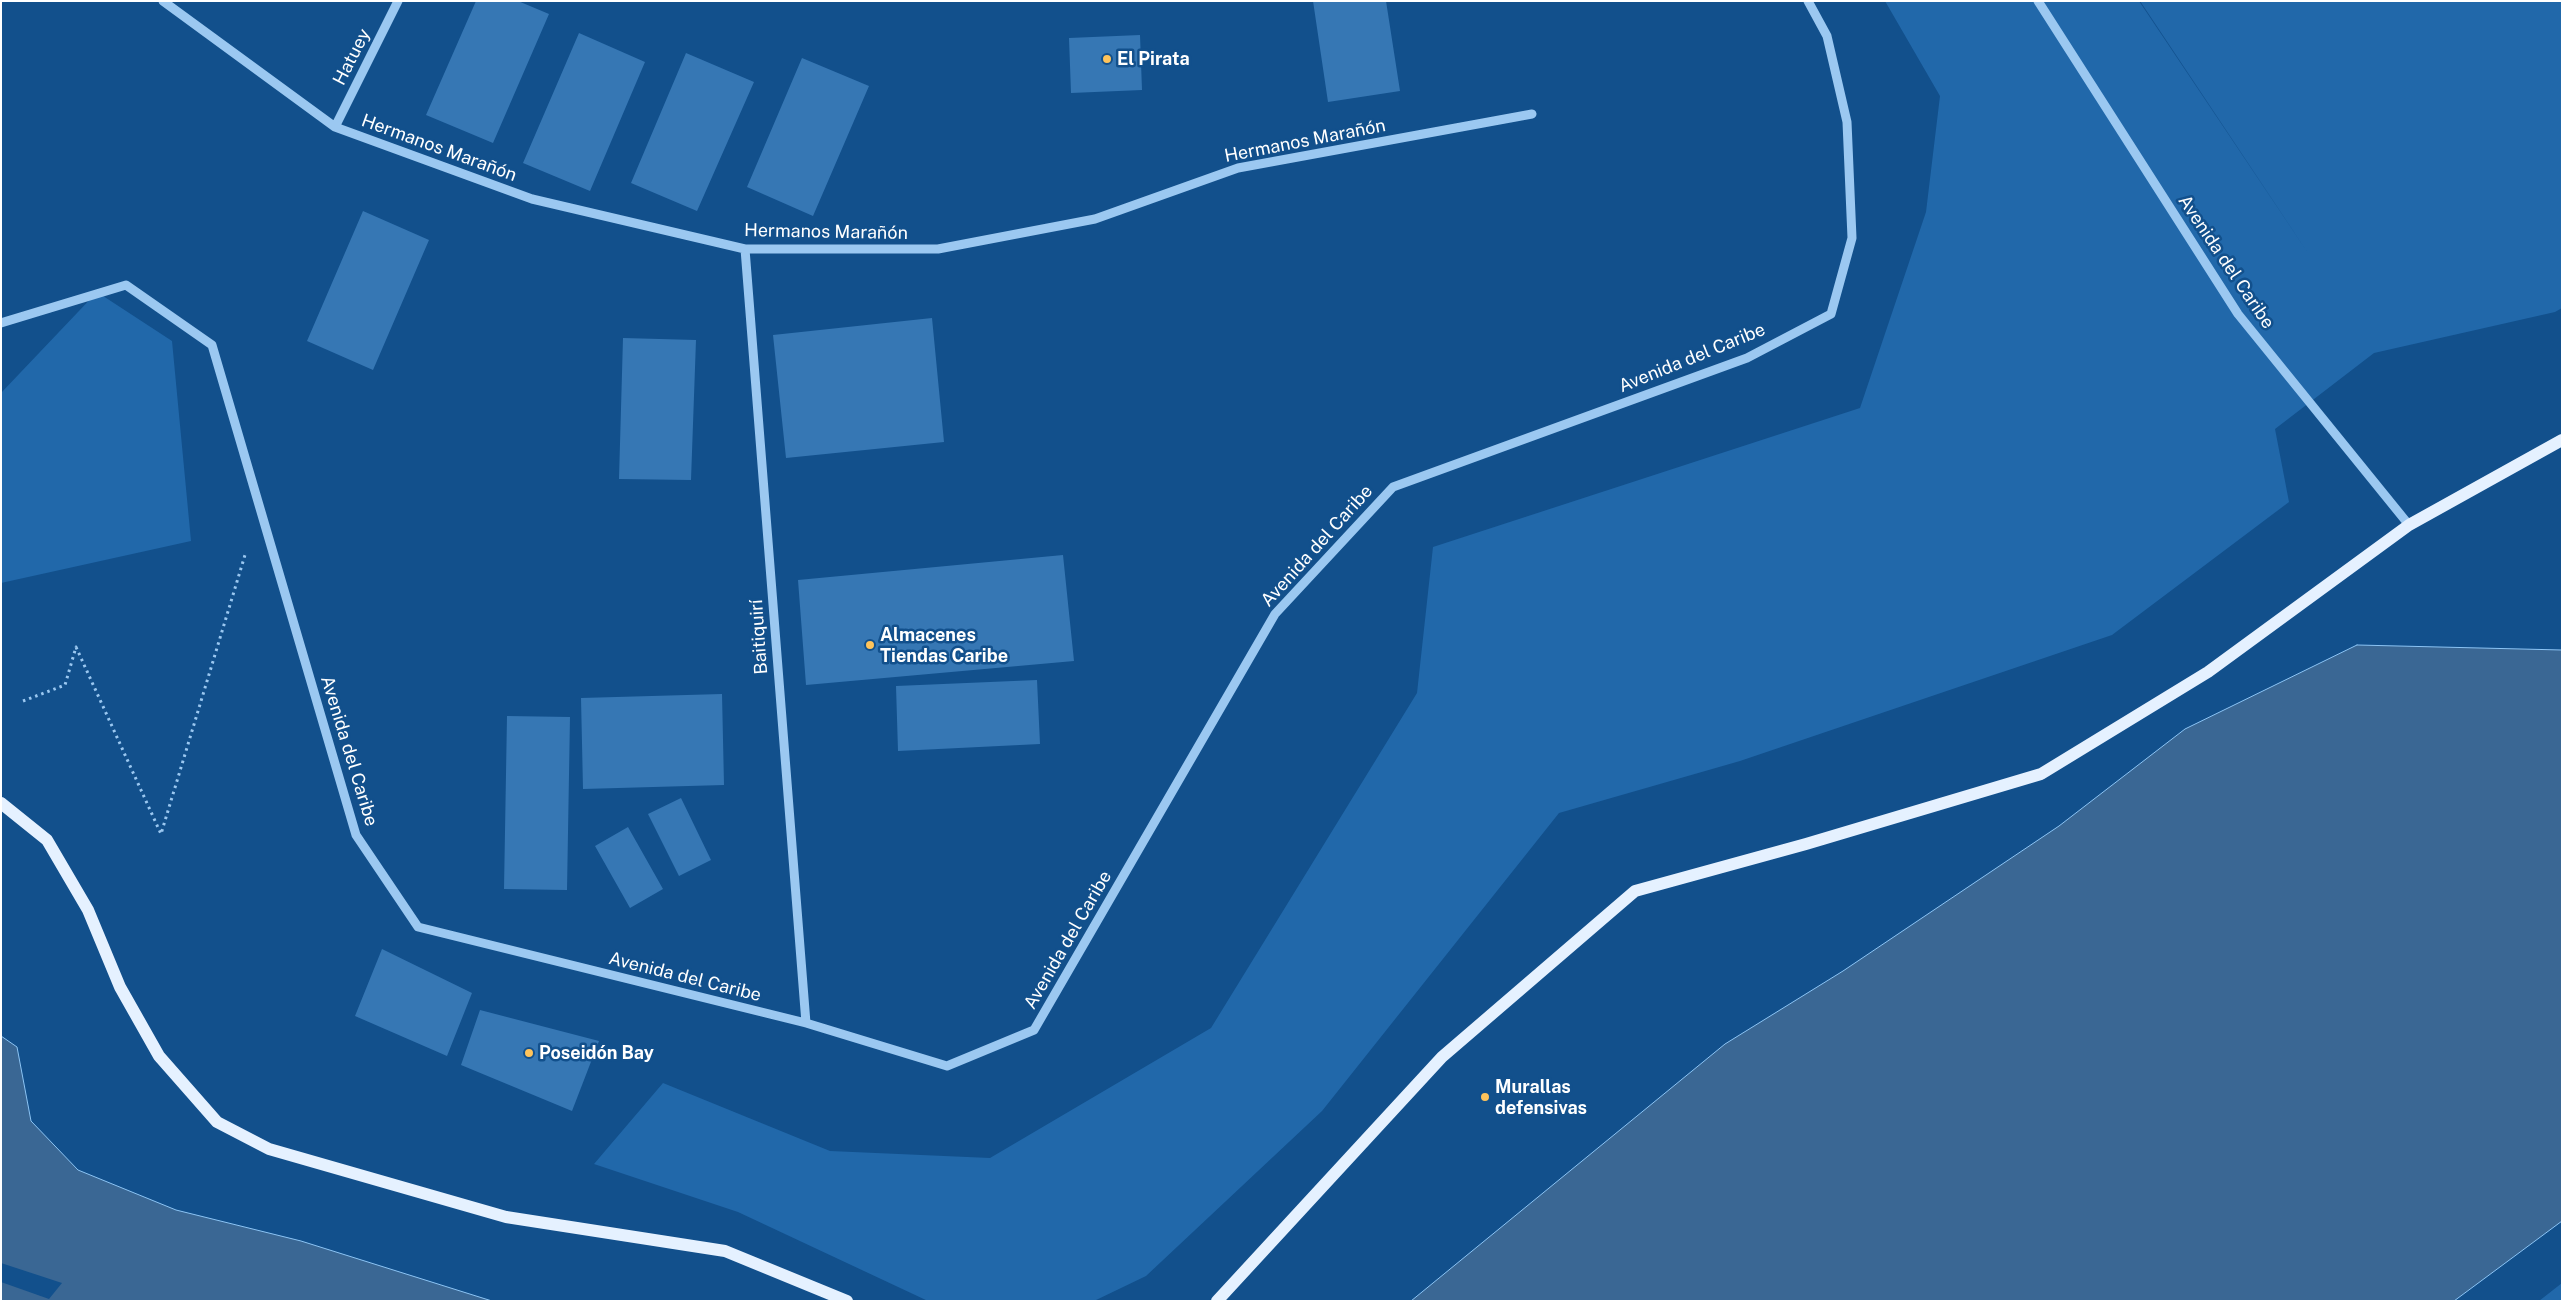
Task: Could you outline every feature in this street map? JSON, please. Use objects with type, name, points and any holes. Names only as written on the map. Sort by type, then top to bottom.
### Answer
[{"type":"main road","points":[[1217,1301],[1442,1057],[1635,891],[1806,844],[2041,774],[2208,672],[2408,525],[2562,440]]},
{"type":"main road","points":[[1,803],[47,840],[88,910],[120,987],[159,1056],[217,1122],[269,1150],[506,1218],[725,1251],[847,1301]]},
{"type":"street","name":"Hermanos Marañón","points":[[163,1],[335,127],[532,199],[745,249],[938,249],[1095,219],[1238,168],[1532,114]]},
{"type":"street","name":"Hatuey","points":[[335,127],[398,1]]},
{"type":"street","name":"Avenida del Caribe","points":[[1,323],[126,285],[212,345],[356,836],[418,927],[806,1023],[946,1066],[1034,1030],[1275,614],[1393,487],[1748,358],[1831,314],[1852,238],[1847,122],[1827,36],[1808,1]]},
{"type":"street","name":"Avenida del Caribe","points":[[2038,1],[2238,314],[2408,525]]},
{"type":"street","name":"Baitiquirí","points":[[745,249],[806,1023]]},
{"type":"path","points":[[23,701],[65,685],[76,648],[161,834],[245,553]]},
{"type":"shaded area","points":[[1885,1],[2139,1],[2308,253],[2140,1],[2562,1],[2562,308],[2555,312],[2374,353],[2275,429],[2289,502],[2112,635],[1740,761],[1559,813],[1322,1111],[1146,1276],[1094,1301],[928,1301],[738,1212],[594,1164],[663,1083],[830,1151],[990,1158],[1211,1028],[1417,693],[1433,547],[1860,408],[1926,212],[1940,96]]},
{"type":"shaded area","points":[[97,292],[172,341],[191,541],[1,583],[1,393]]},
{"type":"shaded area","points":[[2357,645],[2562,650],[2562,1221],[2454,1301],[1411,1301],[1725,1044],[1843,971],[2059,826],[2185,729]]},
{"type":"shaded area","points":[[1,1036],[17,1047],[31,1121],[78,1170],[176,1210],[301,1241],[492,1301],[1,1301]]},
{"type":"shaded area","points":[[2562,1283],[2562,1301],[2539,1301]]},
{"type":"pier","points":[[1,1263],[62,1283],[49,1299],[1,1282]]},
{"type":"building","points":[[476,1],[518,1],[549,14],[493,143],[426,115]]},
{"type":"building","points":[[1313,1],[1386,1],[1400,91],[1328,102]]},
{"type":"building","points":[[579,33],[645,62],[590,191],[523,163]]},
{"type":"building","points":[[1140,35],[1142,90],[1071,93],[1069,38]]},
{"type":"building","points":[[686,53],[754,82],[697,211],[631,183]]},
{"type":"building","points":[[802,58],[869,86],[813,216],[747,187]]},
{"type":"building","points":[[363,211],[429,240],[373,370],[307,341]]},
{"type":"building","points":[[932,318],[944,442],[786,458],[773,335]]},
{"type":"building","points":[[623,338],[696,340],[691,480],[619,479]]},
{"type":"building","points":[[1063,555],[1074,661],[806,685],[798,580]]},
{"type":"building","points":[[1037,680],[1040,744],[898,751],[896,686]]},
{"type":"building","points":[[722,694],[724,785],[583,789],[581,698]]},
{"type":"building","points":[[507,716],[570,717],[567,890],[504,889]]},
{"type":"building","points":[[681,798],[711,860],[679,876],[648,814]]},
{"type":"building","points":[[628,827],[663,889],[630,908],[595,846]]},
{"type":"building","points":[[382,949],[472,993],[447,1056],[355,1016]]},
{"type":"building","name":"Poseidón Bay","points":[[480,1010],[599,1041],[572,1111],[461,1065]]},
{"type":"place","name":"El Pirata","points":[[1107,59]]},
{"type":"place","name":"Almacenes Tiendas Caribe","points":[[870,645]]},
{"type":"place","name":"Poseidón Bay","points":[[529,1053]]},
{"type":"place","name":"Murallas defensivas","points":[[1485,1097]]}]
